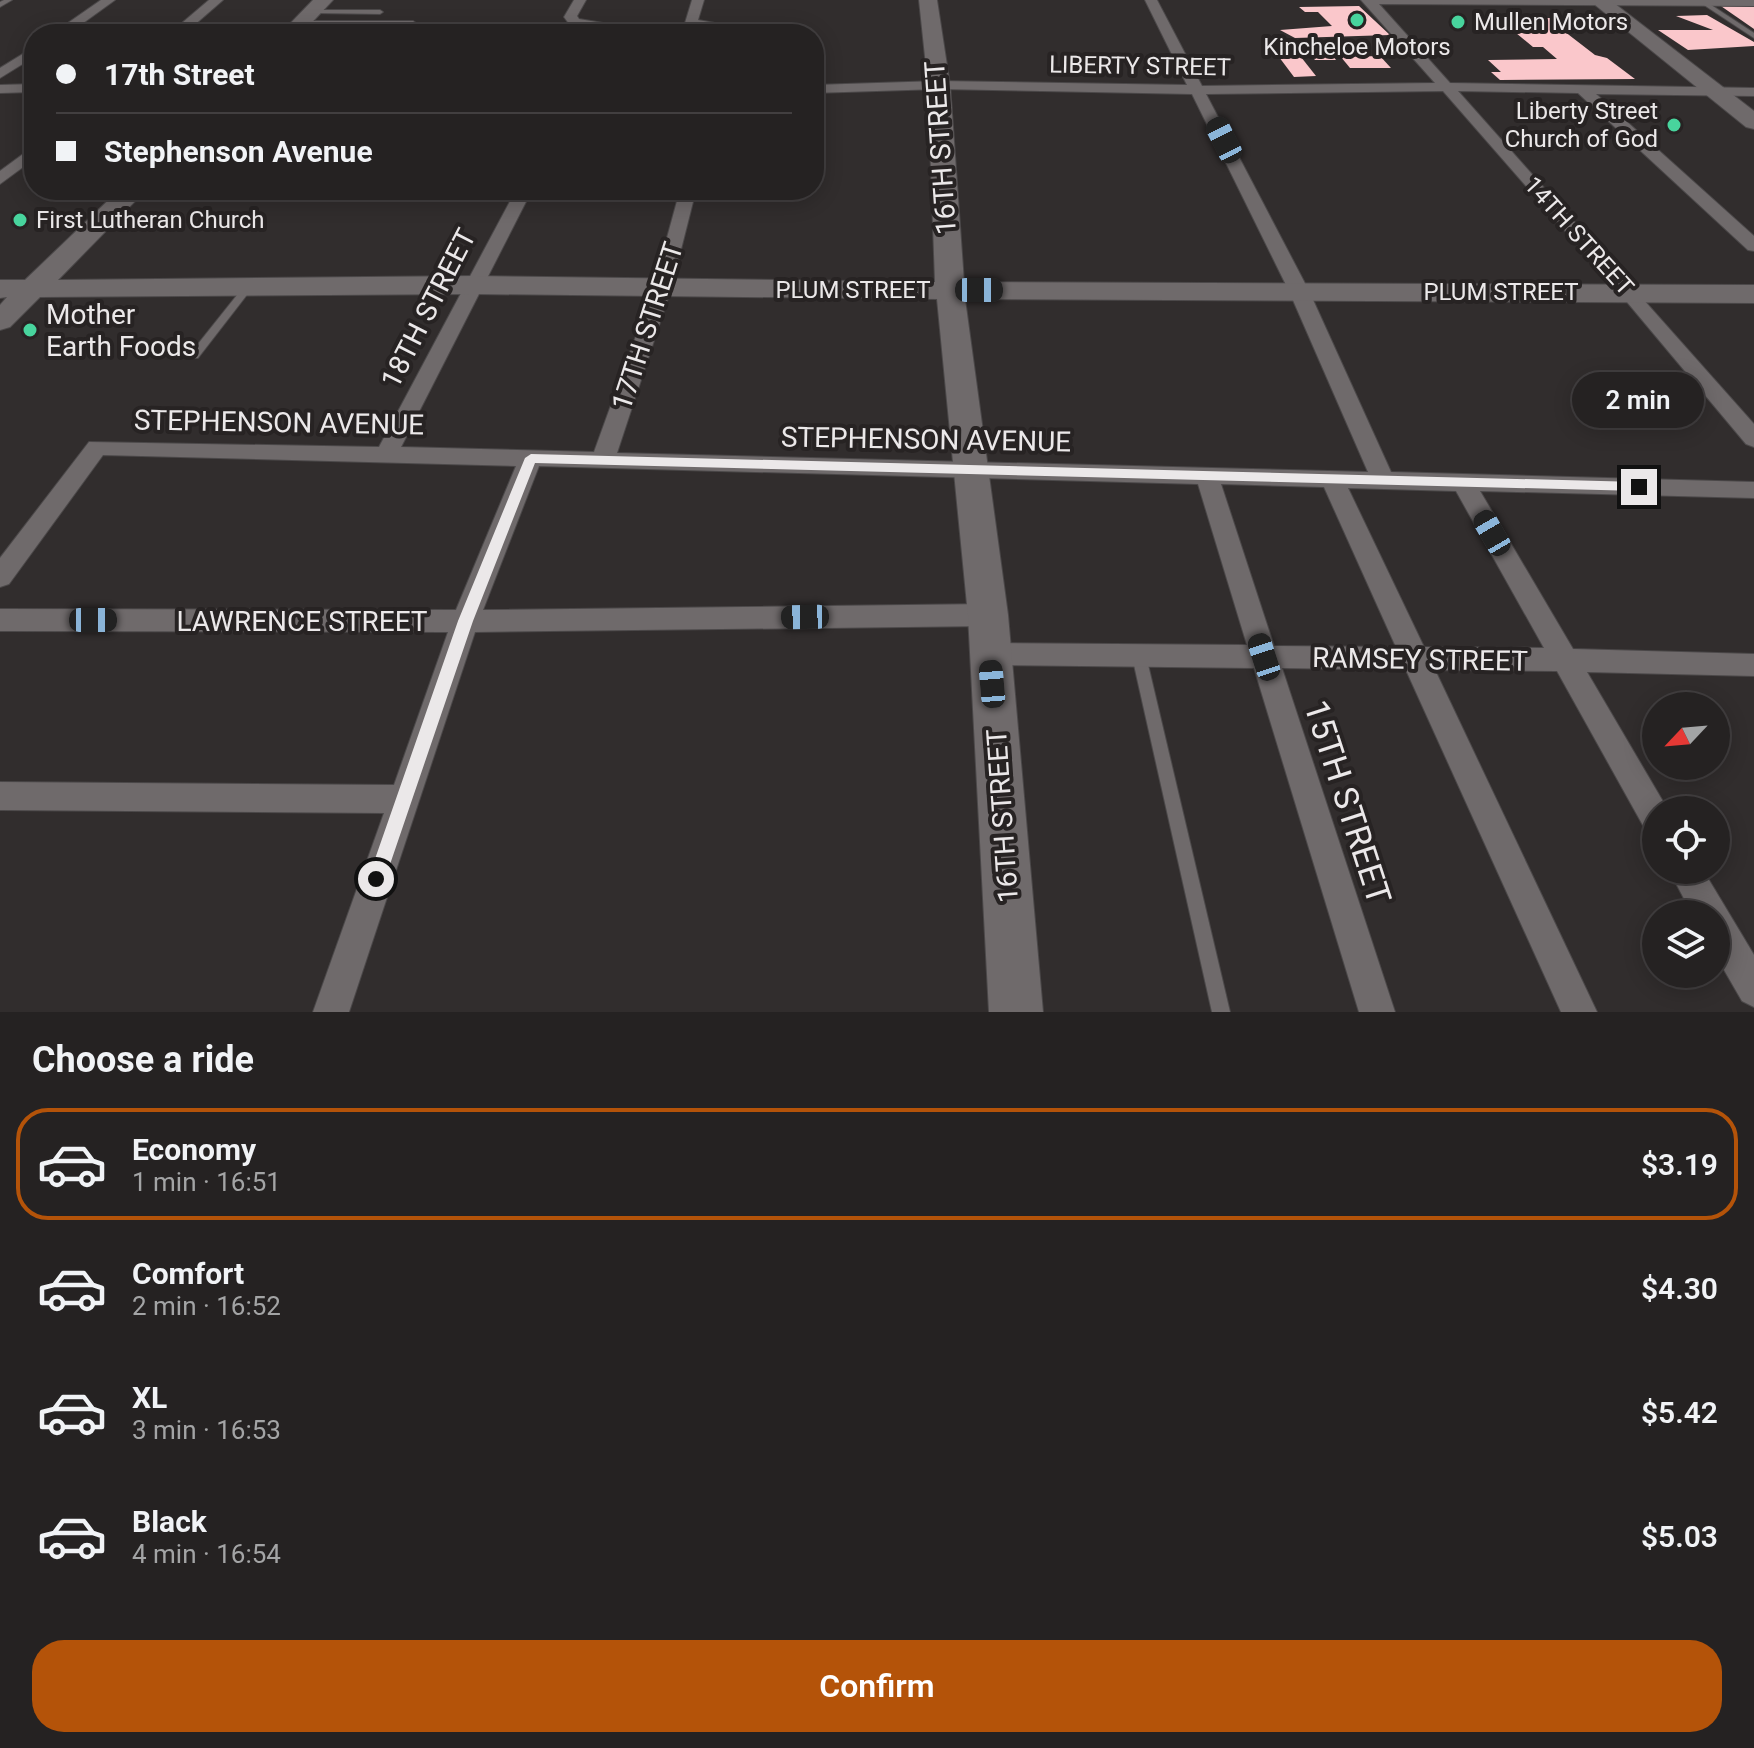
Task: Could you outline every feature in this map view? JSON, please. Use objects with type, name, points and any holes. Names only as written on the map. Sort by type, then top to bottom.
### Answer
[{"type":"street","points":[[74,24],[109,0]]},
{"type":"street","points":[[188,24],[217,0]]},
{"type":"street","points":[[580,0],[570,17],[575,22],[587,24]]},
{"type":"street","points":[[697,24],[691,23],[698,0]]},
{"type":"street","name":"16TH STREET","points":[[928,0],[939,85],[950,290],[988,615],[1016,1012]]},
{"type":"street","points":[[1151,0],[1299,291],[1383,480]]},
{"type":"street","points":[[1369,0],[1754,2]]},
{"type":"street","name":"14TH STREET","points":[[1369,0],[1629,292],[1754,439]]},
{"type":"street","points":[[1598,0],[1754,122]]},
{"type":"street","points":[[0,74],[24,58]]},
{"type":"street","name":"LIBERTY STREET","points":[[824,89],[939,85],[1199,90],[1447,87],[1754,92]]},
{"type":"street","points":[[0,89],[24,88]]},
{"type":"street","points":[[1583,90],[1754,246]]},
{"type":"street","points":[[0,179],[24,159]]},
{"type":"street","points":[[0,321],[123,200]]},
{"type":"street","name":"18TH STREET","points":[[386,455],[519,200]]},
{"type":"street","name":"17TH STREET","points":[[603,460],[662,289],[685,200]]},
{"type":"street","name":"PLUM STREET","points":[[0,289],[474,285],[662,289],[1754,294]]},
{"type":"street","name":"STEPHENSON AVENUE","points":[[0,577],[97,447],[1754,490]]},
{"type":"street","points":[[331,1012],[465,621],[531,458]]},
{"type":"street","name":"15TH STREET","points":[[1207,476],[1377,1012]]},
{"type":"street","points":[[1332,479],[1579,1012]]},
{"type":"street","points":[[1463,482],[1643,796]]},
{"type":"street","name":"LAWRENCE STREET","points":[[0,620],[465,621],[988,615]]},
{"type":"street","name":"RAMSEY STREET","points":[[989,654],[1754,665]]},
{"type":"street","points":[[0,796],[404,799]]},
{"type":"street","points":[[1730,947],[1754,989]]},
{"type":"lane","points":[[0,5],[9,0]]},
{"type":"lane","points":[[1703,2],[1754,36]]},
{"type":"lane","points":[[307,17],[380,12],[371,22]]},
{"type":"lane","points":[[307,17],[414,24]]},
{"type":"lane","points":[[194,356],[248,287]]},
{"type":"lane","points":[[1139,656],[1221,1012]]},
{"type":"building","points":[[1718,4],[1754,4],[1754,29]]},
{"type":"building","points":[[1359,6],[1390,35],[1295,38],[1280,30],[1332,26],[1318,12],[1305,12],[1299,7]]},
{"type":"building","points":[[1707,15],[1754,42],[1754,46],[1688,50],[1658,30],[1713,30],[1676,16]]},
{"type":"building","points":[[1509,18],[1553,18],[1567,28],[1560,28],[1595,55],[1607,58],[1635,79],[1500,80],[1491,72],[1501,72],[1488,60],[1557,59],[1543,47],[1533,47],[1516,33],[1528,33]]},
{"type":"building","points":[[1306,48],[1327,48],[1336,60],[1315,60]]},
{"type":"building","points":[[1380,56],[1391,68],[1350,68],[1341,57]]},
{"type":"building","points":[[1279,57],[1301,57],[1316,76],[1294,77]]},
{"type":"place","name":"Kincheloe Motors","points":[[1357,20]]},
{"type":"place","name":"Mullen Motors","points":[[1458,22]]},
{"type":"place","name":"Liberty Street Church of God","points":[[1674,125]]},
{"type":"place","name":"First Lutheran Church","points":[[20,220]]},
{"type":"place","name":"Mother Earth Foods","points":[[30,330]]},
{"type":"route","points":[[376,879],[465,621],[531,458],[1639,487]]}]
